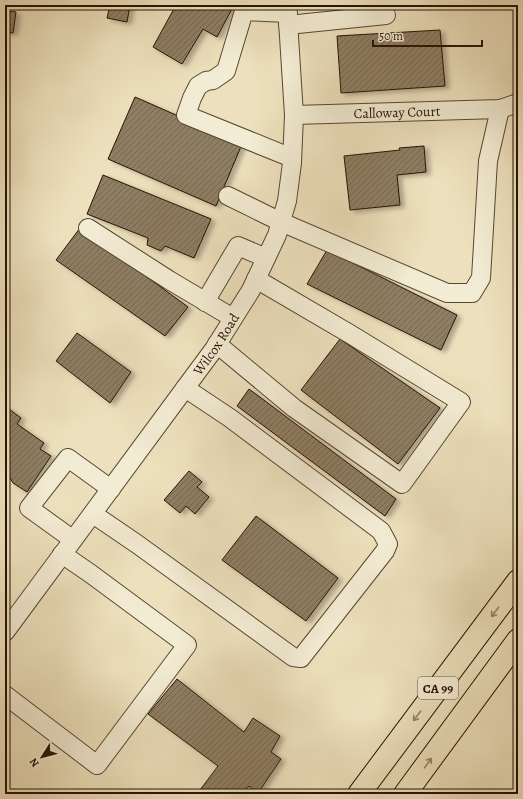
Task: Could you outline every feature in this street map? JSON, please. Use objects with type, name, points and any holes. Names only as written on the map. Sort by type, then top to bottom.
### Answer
[{"type":"highway","name":"CA 99","points":[[359,794],[518,581]]},
{"type":"highway","name":"CA 99","points":[[405,794],[518,640]]},
{"type":"street","points":[[292,158],[186,114],[198,86],[213,80],[226,71],[244,8],[288,14],[386,16]]},
{"type":"street","name":"Wilcox Road","points":[[5,632],[72,540],[93,514],[216,344],[251,290],[277,235],[287,201],[292,158],[294,115],[288,14]]},
{"type":"street","name":"Calloway Court","points":[[294,115],[500,110],[518,103]]},
{"type":"street","points":[[228,196],[281,222],[447,293],[472,293],[481,278],[488,161],[500,110]]},
{"type":"street","points":[[88,228],[169,280],[233,318]]},
{"type":"street","points":[[205,302],[238,246],[266,258]]},
{"type":"street","points":[[216,344],[294,408],[402,484],[462,402],[256,279]]},
{"type":"street","points":[[93,514],[293,657],[301,658],[385,551],[388,544],[380,531],[230,418],[185,388]]},
{"type":"street","points":[[72,540],[29,508],[68,458],[111,489]]},
{"type":"street","points":[[5,695],[97,765],[188,645],[62,554]]},
{"type":"building","points":[[110,5],[130,5],[127,22],[107,18]]},
{"type":"building","points":[[176,5],[234,5],[217,37],[203,29],[182,64],[153,47]]},
{"type":"building","points":[[5,10],[16,12],[13,33],[5,32]]},
{"type":"building","points":[[440,30],[445,86],[341,93],[337,36]]},
{"type":"building","points":[[135,97],[242,144],[216,206],[108,159]]},
{"type":"building","points":[[424,146],[426,172],[397,175],[400,205],[350,210],[344,156]]},
{"type":"building","points":[[103,175],[211,219],[194,258],[165,246],[161,251],[147,245],[148,238],[87,214]]},
{"type":"building","points":[[80,228],[188,307],[165,336],[56,260]]},
{"type":"building","points":[[327,250],[457,315],[441,350],[307,284]]},
{"type":"building","points":[[77,333],[131,372],[110,403],[56,361]]},
{"type":"building","points":[[340,339],[440,408],[398,464],[301,390]]},
{"type":"building","points":[[249,389],[396,499],[385,516],[237,406]]},
{"type":"building","points":[[5,406],[21,418],[17,424],[44,443],[40,449],[51,456],[27,492],[13,483],[10,478],[5,475]]},
{"type":"building","points":[[189,471],[202,482],[197,487],[209,497],[195,514],[186,506],[180,513],[164,500]]},
{"type":"building","points":[[256,516],[338,578],[306,621],[222,560]]},
{"type":"building","points":[[177,679],[244,732],[253,718],[280,736],[271,752],[281,759],[258,793],[249,786],[242,794],[197,794],[218,766],[148,714]]}]
